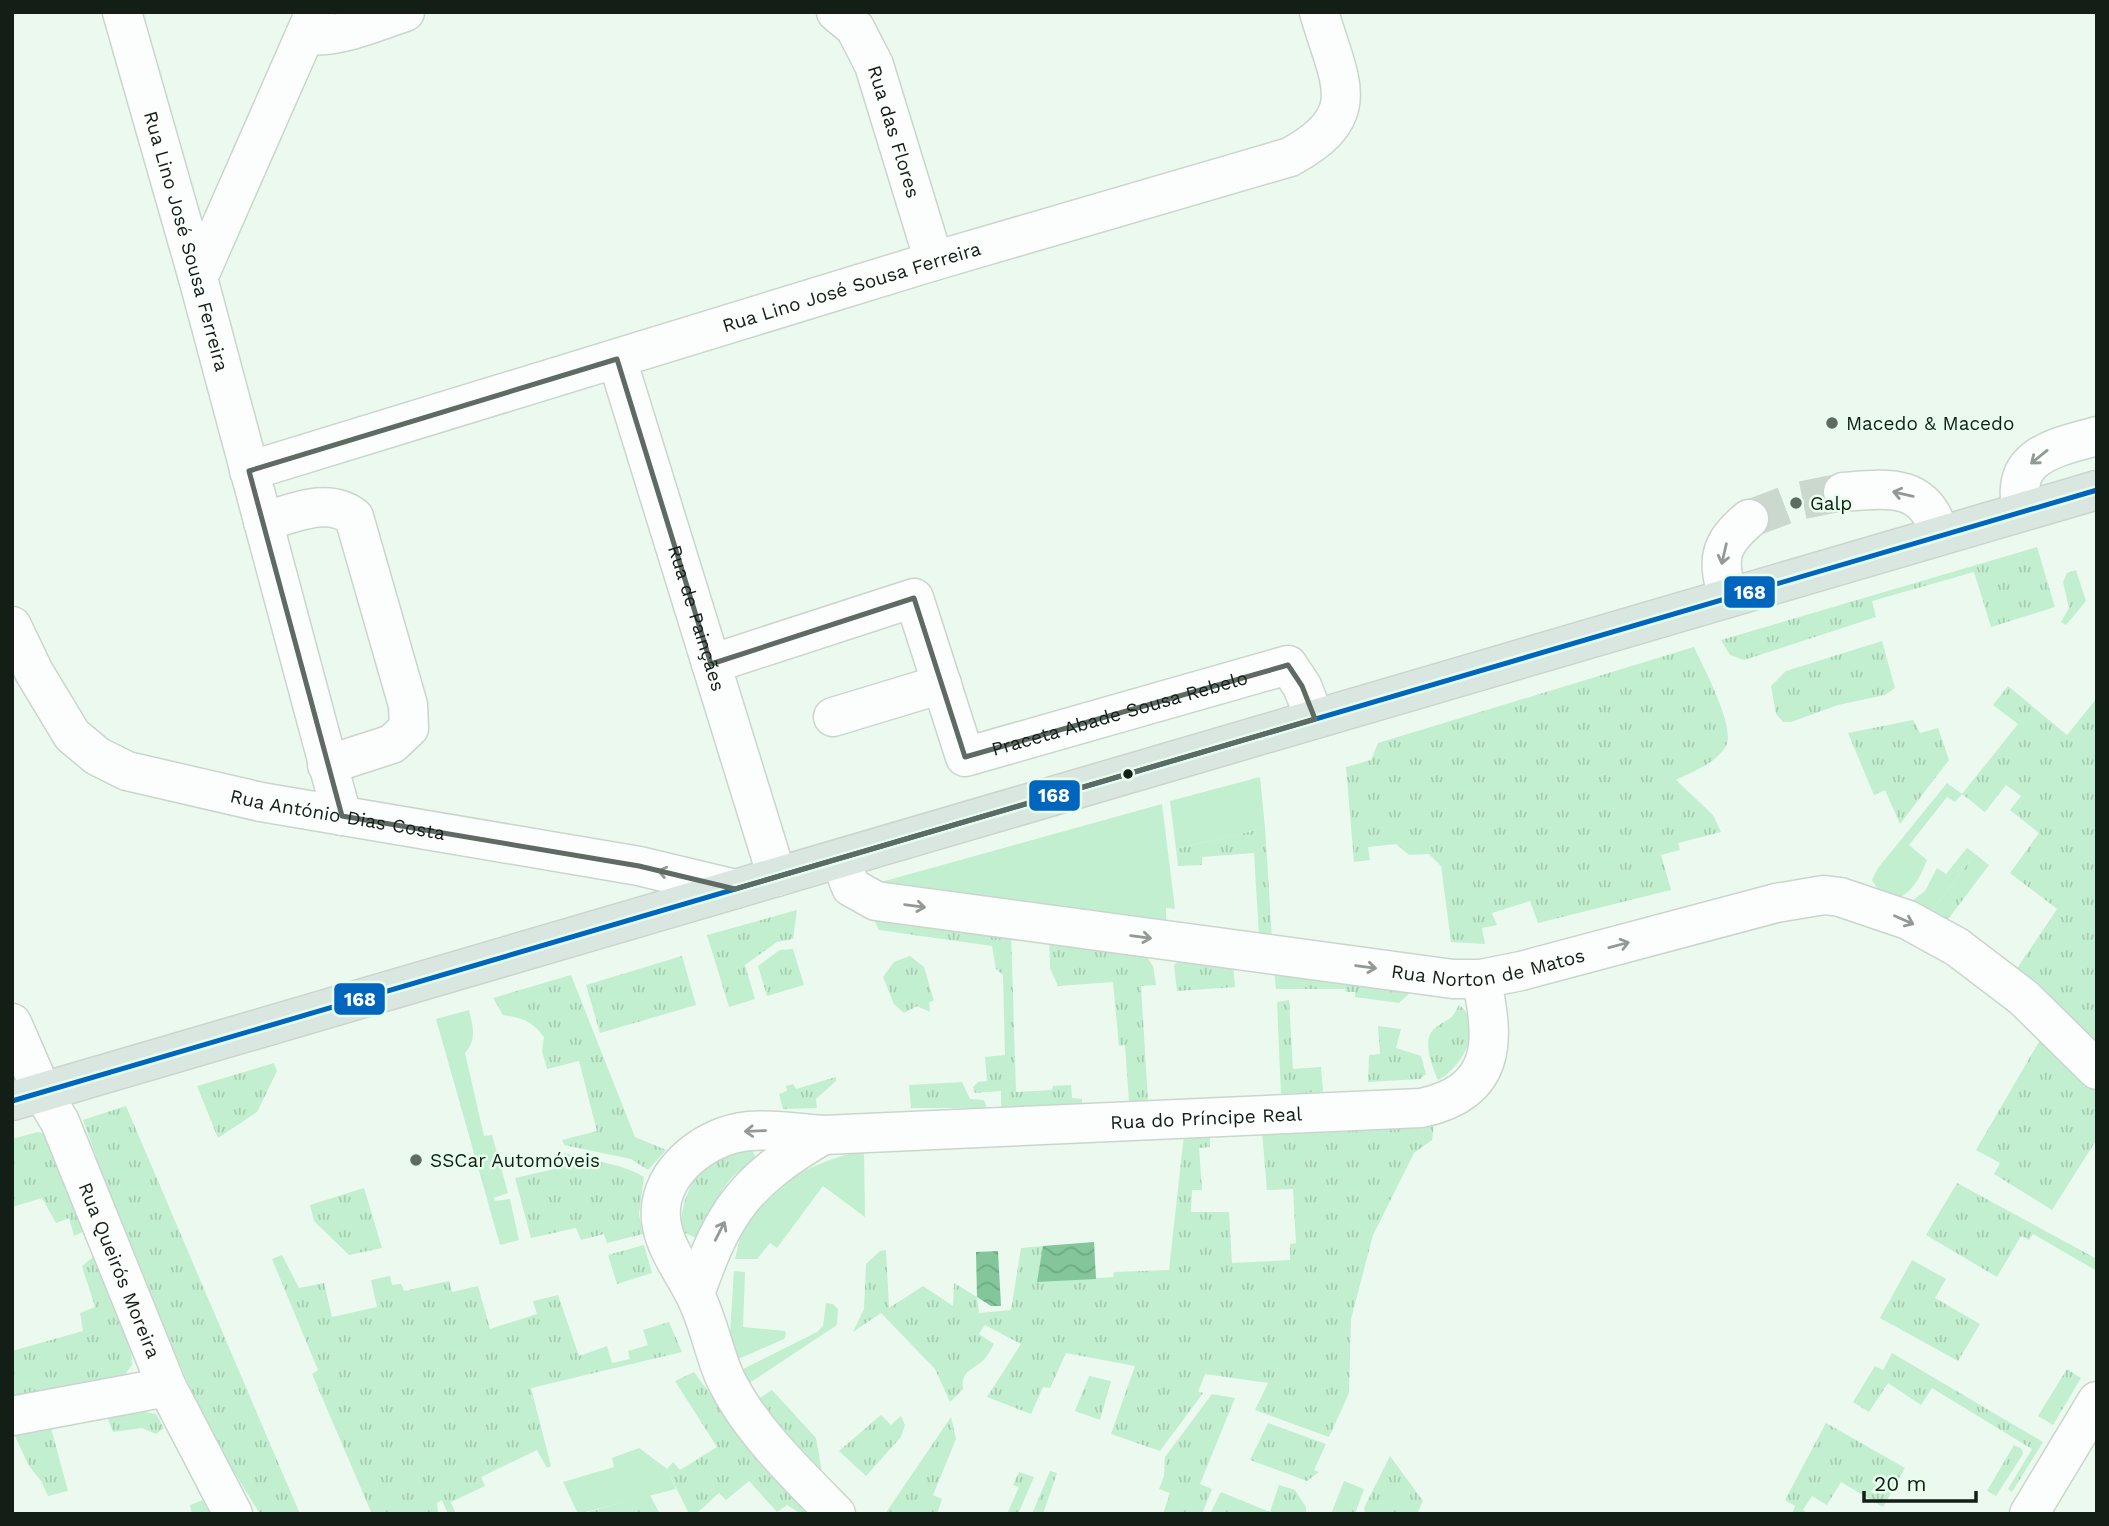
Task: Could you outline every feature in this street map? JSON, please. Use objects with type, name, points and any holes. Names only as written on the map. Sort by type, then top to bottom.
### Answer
[{"type":"main road","points":[[40,1093],[2097,490]]},
{"type":"street","name":"Rua Lino José Sousa Ferreira","points":[[122,12],[198,278],[342,816]]},
{"type":"street","points":[[310,24],[319,37],[405,12]]},
{"type":"street","name":"Rua das Flores","points":[[836,12],[855,28],[871,57],[934,261]]},
{"type":"street","name":"Rua Lino José Sousa Ferreira","points":[[249,471],[934,261],[1290,157],[1317,142],[1337,121],[1342,93],[1320,12]]},
{"type":"street","points":[[198,278],[310,24]]},
{"type":"street","name":"Rua de Painçães","points":[[617,359],[777,877]]},
{"type":"street","points":[[2022,511],[2017,491],[2022,474],[2033,462],[2047,450],[2097,436]]},
{"type":"street","points":[[1843,492],[1876,491],[1912,495],[1934,513],[1940,535]]},
{"type":"street","points":[[263,522],[323,506],[337,506],[354,517],[408,705],[409,728],[392,744],[327,765]]},
{"type":"street","points":[[1728,598],[1721,572],[1722,554],[1730,534],[1749,519]]},
{"type":"street","name":"Praceta Abade Sousa Rebelo","points":[[710,664],[914,598],[965,757],[1288,665],[1302,686],[1315,719]]},
{"type":"street","name":"Rua António Dias Costa","points":[[12,626],[52,704],[72,735],[97,756],[127,771],[261,802],[639,866],[735,889]]},
{"type":"street","points":[[833,717],[942,684]]},
{"type":"street","name":"Rua Norton de Matos","points":[[840,859],[851,887],[876,901],[1439,977],[1481,979],[1776,902],[1824,895],[1861,902],[1896,916],[1957,947],[2024,998],[2097,1070]]},
{"type":"street","name":"Rua do Príncipe Real","points":[[836,1514],[789,1465],[738,1401],[712,1348],[695,1294],[670,1249],[660,1211],[670,1180],[684,1162],[701,1148],[735,1133],[749,1131],[823,1135],[1420,1108],[1447,1102],[1463,1091],[1488,1051],[1491,1020],[1481,979]]},
{"type":"street","name":"Rua Queirós Moreira","points":[[12,1023],[40,1093],[60,1122],[167,1387],[233,1514]]},
{"type":"street","name":"Rua do Príncipe Real","points":[[695,1294],[717,1234],[738,1203],[787,1156],[823,1135]]},
{"type":"street","points":[[12,1416],[167,1387]]},
{"type":"street","points":[[2029,1514],[2097,1401]]},
{"type":"highlighted area","points":[[617,359],[711,664],[914,598],[965,757],[1288,665],[1302,686],[1315,719],[735,889],[639,866],[342,816],[249,471]]},
{"type":"green space","points":[[2037,547],[2055,607],[1991,627],[1974,572],[1872,601],[1876,617],[1744,660],[1730,655],[1721,640]]},
{"type":"green space","points":[[2076,570],[2086,601],[2066,625],[2061,622],[2069,608],[2063,582],[2067,573]]},
{"type":"green space","points":[[1882,641],[1895,688],[1885,695],[1838,705],[1791,722],[1783,722],[1776,714],[1771,686],[1786,671]]},
{"type":"green space","points":[[1694,647],[1718,698],[1728,739],[1725,748],[1715,759],[1676,780],[1713,815],[1721,832],[1678,843],[1680,850],[1661,855],[1671,890],[1538,923],[1530,901],[1492,913],[1497,925],[1482,928],[1485,944],[1451,942],[1441,866],[1429,854],[1409,855],[1396,844],[1368,847],[1370,860],[1354,862],[1346,767],[1371,760],[1378,743]]},
{"type":"green space","points":[[2008,686],[2067,735],[2097,698],[2097,1051],[2014,973],[2057,909],[2010,873],[2039,833],[2010,810],[2021,796],[2006,785],[1985,812],[1962,794],[2018,724],[1993,705]]},
{"type":"green space","points":[[1913,720],[1920,733],[1938,728],[1949,760],[1900,824],[1885,790],[1874,795],[1848,733]]},
{"type":"green space","points":[[1260,777],[1265,828],[1176,849],[1170,801]]},
{"type":"green space","points":[[1947,783],[1962,794],[1955,802],[1947,797],[1909,845],[1927,860],[1912,887],[1901,897],[1886,902],[1872,880],[1878,868]]},
{"type":"green space","points":[[1162,804],[1175,909],[1166,908],[1166,926],[874,884]]},
{"type":"green space","points":[[1265,828],[1272,939],[1259,937],[1254,853],[1202,857],[1202,865],[1178,866],[1176,849]]},
{"type":"green space","points":[[1967,848],[1975,854],[1928,916],[1904,907],[1925,891],[1937,868],[1946,874]]},
{"type":"green space","points":[[1975,854],[1989,865],[1949,918],[1944,923],[1928,916]]},
{"type":"green space","points":[[797,910],[793,939],[777,942],[745,965],[755,999],[729,1007],[707,935]]},
{"type":"green space","points":[[870,911],[1011,932],[1016,1092],[1052,1090],[1053,1086],[1071,1085],[1072,1098],[1082,1099],[1082,1104],[1001,1108],[1001,1091],[975,1093],[973,1087],[978,1082],[987,1081],[985,1057],[1005,1055],[1003,975],[996,969],[992,946],[879,930]]},
{"type":"green space","points":[[1049,938],[1146,956],[1153,966],[1156,985],[1141,986],[1148,1101],[1129,1102],[1125,1045],[1119,1046],[1113,982],[1058,986],[1050,968]]},
{"type":"green space","points":[[793,949],[804,985],[767,996],[758,966],[780,950]]},
{"type":"green space","points":[[682,956],[696,1005],[600,1033],[586,985]]},
{"type":"green space","points":[[910,956],[924,967],[934,1001],[929,1002],[930,1012],[917,1006],[904,1013],[894,1004],[883,977],[894,962]]},
{"type":"green space","points":[[1180,960],[1233,964],[1235,987],[1177,991],[1174,965]]},
{"type":"green space","points":[[1274,970],[1413,990],[1399,1003],[1355,997],[1355,992],[1346,992],[1345,989],[1276,989]]},
{"type":"green space","points":[[571,975],[635,1137],[666,1150],[648,1170],[631,1159],[564,1145],[562,1140],[597,1131],[579,1061],[547,1069],[542,1051],[544,1037],[526,1021],[503,1015],[493,998]]},
{"type":"green space","points":[[1289,1000],[1293,1069],[1321,1067],[1323,1092],[1281,1094],[1277,1002]]},
{"type":"green space","points":[[1459,1005],[1471,1024],[1468,1046],[1455,1066],[1438,1080],[1429,1054],[1428,1040],[1434,1029],[1450,1018]]},
{"type":"green space","points":[[469,1010],[473,1038],[465,1053],[484,1136],[492,1135],[508,1193],[494,1198],[495,1201],[510,1199],[519,1240],[500,1245],[436,1019]]},
{"type":"green space","points":[[1378,1026],[1401,1029],[1396,1048],[1421,1056],[1426,1074],[1420,1079],[1368,1082],[1369,1055],[1380,1054]]},
{"type":"green space","points":[[2044,1033],[2097,1090],[2097,1139],[2052,1210],[1994,1174],[2000,1163],[1976,1150]]},
{"type":"green space","points":[[274,1063],[277,1071],[257,1112],[218,1138],[197,1086]]},
{"type":"green space","points":[[836,1077],[836,1081],[816,1099],[817,1108],[783,1109],[779,1094],[787,1091],[786,1086],[793,1084],[796,1089]]},
{"type":"green space","points":[[962,1082],[970,1099],[984,1100],[987,1108],[911,1108],[909,1085]]},
{"type":"green space","points":[[126,1106],[300,1514],[260,1514],[208,1430],[121,1226],[83,1120]]},
{"type":"green space","points":[[1434,1122],[1432,1140],[1414,1153],[1373,1235],[1351,1319],[1349,1393],[1329,1437],[1255,1410],[1268,1383],[1205,1374],[1198,1392],[1203,1393],[1160,1451],[1111,1434],[1135,1366],[1066,1353],[1050,1388],[1043,1387],[1031,1414],[987,1397],[1021,1344],[985,1325],[979,1334],[994,1344],[984,1359],[966,1373],[963,1389],[950,1402],[935,1369],[881,1313],[853,1332],[864,1309],[866,1264],[880,1251],[886,1250],[889,1308],[923,1286],[953,1306],[954,1283],[977,1297],[979,1313],[1011,1310],[1021,1248],[1043,1246],[1038,1282],[1113,1277],[1114,1272],[1169,1270],[1184,1135],[1210,1135],[1210,1147],[1199,1148],[1202,1190],[1192,1190],[1191,1212],[1229,1212],[1232,1263],[1290,1260],[1290,1244],[1296,1243],[1293,1189],[1267,1190],[1262,1132]]},
{"type":"green space","points":[[38,1132],[45,1134],[84,1231],[74,1236],[69,1218],[56,1223],[42,1198],[12,1207],[12,1139]]},
{"type":"green space","points":[[751,1148],[756,1158],[732,1177],[723,1189],[696,1238],[681,1231],[686,1198],[702,1170],[722,1154]]},
{"type":"green space","points":[[864,1150],[865,1217],[823,1186],[777,1248],[770,1243],[757,1259],[735,1259],[744,1227],[754,1211],[780,1186],[812,1167]]},
{"type":"green space","points":[[564,1153],[615,1165],[644,1177],[639,1214],[643,1234],[607,1243],[604,1234],[581,1240],[576,1228],[531,1238],[515,1178],[567,1166]]},
{"type":"green space","points":[[1957,1183],[2097,1259],[2097,1271],[2033,1234],[2029,1240],[2021,1236],[1997,1277],[1926,1235]]},
{"type":"green space","points":[[364,1188],[382,1248],[349,1255],[314,1221],[310,1205]]},
{"type":"green space","points":[[644,1245],[652,1273],[617,1284],[608,1255]]},
{"type":"green space","points":[[282,1255],[299,1288],[324,1283],[332,1317],[377,1307],[371,1280],[390,1276],[392,1285],[401,1284],[404,1291],[449,1281],[452,1292],[478,1286],[490,1329],[537,1314],[533,1301],[558,1295],[579,1356],[607,1346],[612,1363],[630,1359],[628,1351],[648,1345],[643,1330],[669,1322],[682,1352],[531,1388],[551,1466],[547,1468],[537,1450],[481,1477],[485,1486],[451,1502],[455,1512],[448,1514],[442,1500],[437,1503],[438,1514],[372,1514],[312,1374],[318,1370],[272,1259]]},
{"type":"green space","points":[[94,1256],[131,1348],[132,1365],[124,1376],[12,1398],[12,1351],[83,1331],[80,1313],[95,1307],[82,1266]]},
{"type":"green space","points":[[1912,1260],[1946,1279],[1935,1298],[1980,1324],[1958,1361],[1880,1318]]},
{"type":"green space","points":[[734,1271],[745,1272],[743,1327],[785,1331],[786,1335],[784,1339],[736,1360],[730,1334]]},
{"type":"green space","points":[[826,1303],[833,1304],[838,1309],[837,1325],[748,1384],[741,1370],[817,1332],[823,1326]]},
{"type":"green space","points":[[1892,1353],[2043,1442],[2012,1492],[2008,1489],[2032,1449],[1932,1388],[1921,1405],[1888,1383],[1869,1412],[1853,1402],[1875,1366],[1883,1370]]},
{"type":"green space","points":[[2067,1369],[2081,1378],[2053,1425],[2038,1416]]},
{"type":"green space","points":[[694,1372],[763,1466],[810,1514],[801,1514],[787,1505],[777,1512],[749,1481],[726,1500],[719,1493],[696,1514],[689,1514],[667,1469],[673,1462],[680,1470],[717,1447],[675,1381]]},
{"type":"green space","points":[[1089,1376],[1111,1381],[1100,1420],[1075,1411]]},
{"type":"green space","points":[[772,1390],[816,1438],[823,1478],[757,1400]]},
{"type":"green space","points":[[1212,1394],[1235,1398],[1200,1484],[1212,1489],[1202,1514],[1163,1514],[1170,1493],[1159,1489],[1164,1476],[1165,1457]]},
{"type":"green space","points":[[132,1409],[156,1414],[164,1428],[156,1434],[142,1428],[113,1432],[106,1414]]},
{"type":"green space","points":[[881,1415],[891,1425],[901,1416],[905,1425],[901,1437],[866,1476],[839,1451]]},
{"type":"green space","points":[[951,1417],[956,1439],[933,1495],[942,1499],[937,1514],[885,1514]]},
{"type":"green space","points":[[1268,1423],[1326,1444],[1314,1470],[1319,1472],[1307,1481],[1250,1460]]},
{"type":"green space","points":[[1826,1423],[1905,1468],[1883,1507],[1841,1482],[1827,1505],[1812,1496],[1803,1510],[1808,1514],[1792,1514],[1795,1506],[1785,1500]]},
{"type":"green space","points":[[50,1424],[68,1491],[48,1496],[41,1481],[29,1466],[13,1432]]},
{"type":"green space","points":[[2014,1445],[2022,1449],[2023,1454],[1996,1496],[1987,1491]]},
{"type":"green space","points":[[639,1448],[667,1469],[676,1489],[578,1514],[563,1482],[614,1467],[612,1458]]},
{"type":"green space","points":[[1390,1456],[1423,1501],[1417,1514],[1365,1513],[1364,1508]]},
{"type":"green space","points":[[1050,1471],[1057,1473],[1043,1514],[1032,1514]]},
{"type":"green space","points":[[1019,1472],[1034,1477],[1018,1514],[1007,1514],[1019,1487],[1013,1485]]},
{"type":"green space","points":[[1344,1481],[1364,1489],[1355,1514],[1331,1514]]},
{"type":"green space","points":[[1279,1485],[1295,1490],[1306,1507],[1306,1514],[1210,1514],[1221,1492],[1270,1512]]},
{"type":"green space","points":[[650,1495],[660,1514],[581,1514]]},
{"type":"green space","points":[[203,1500],[210,1514],[192,1514],[190,1505]]},
{"type":"water","points":[[1094,1242],[1096,1279],[1037,1282],[1043,1246]]},
{"type":"water","points":[[998,1251],[1001,1306],[991,1306],[977,1297],[976,1252]]},
{"type":"tunnel","points":[[1749,519],[1794,502],[1843,492]]},
{"type":"transit line","name":"168","points":[[12,1101],[2097,490]]},
{"type":"place","name":"Macedo & Macedo","points":[[1832,423]]},
{"type":"place","name":"Galp","points":[[1796,503]]},
{"type":"place","name":"SSCar Automóveis","points":[[416,1160]]}]
